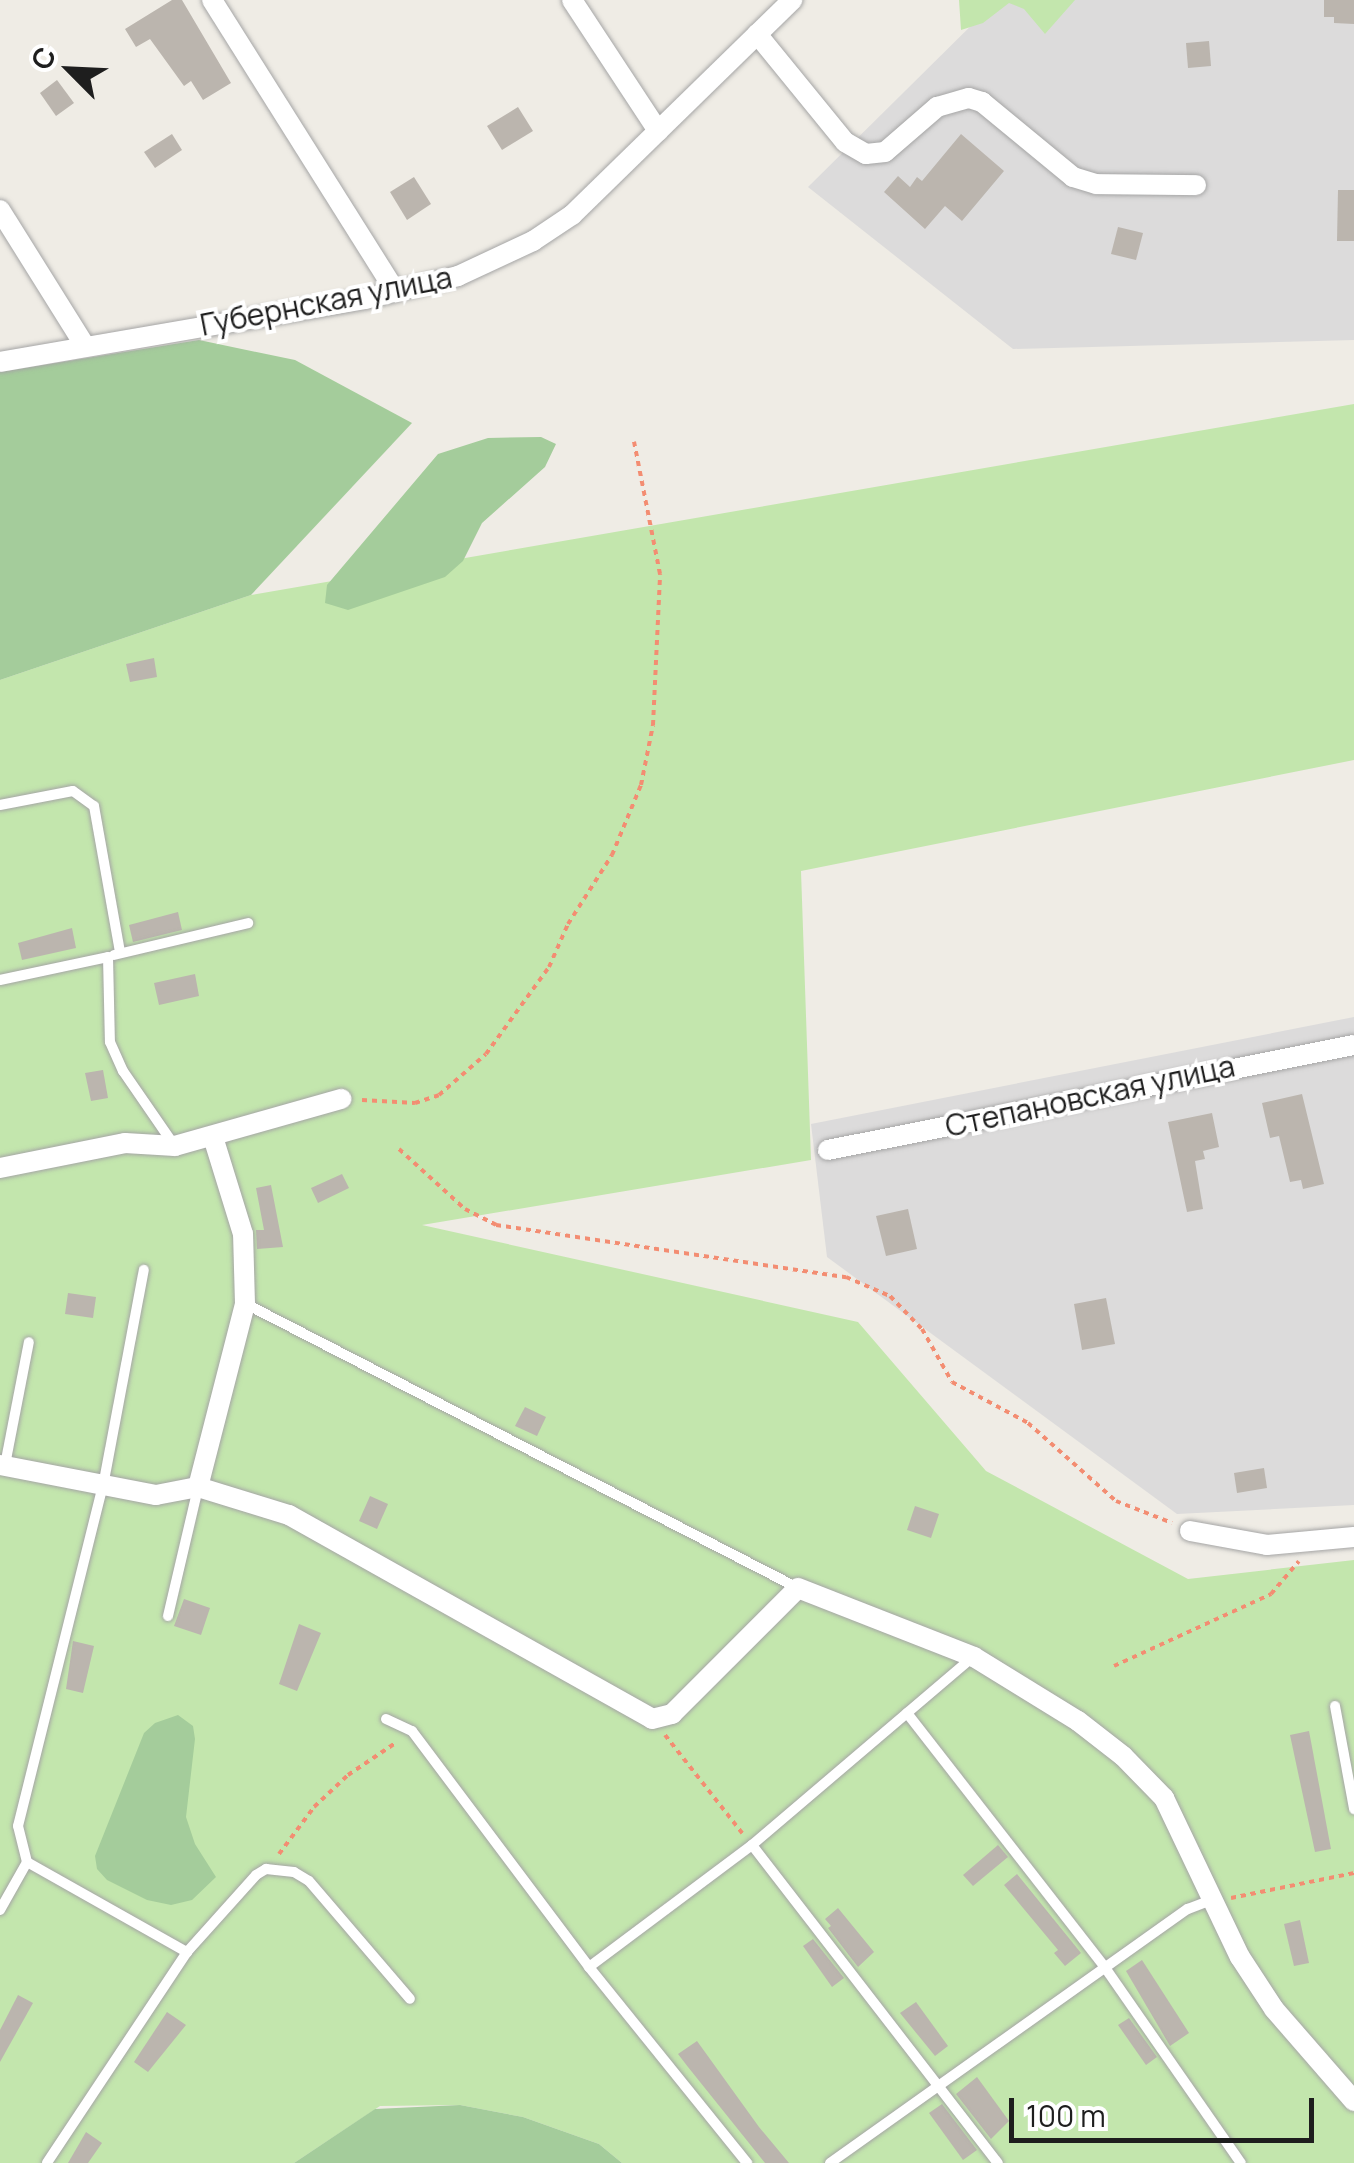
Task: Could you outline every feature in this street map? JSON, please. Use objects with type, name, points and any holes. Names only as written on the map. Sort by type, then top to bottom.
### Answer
[{"type":"street","points":[[212,0],[395,292]]},
{"type":"street","points":[[572,0],[658,131]]},
{"type":"street","name":"Губернская улица","points":[[0,362],[395,292],[458,276],[532,241],[572,215],[792,0]]},
{"type":"street","points":[[757,34],[845,142],[866,154],[885,152],[937,107],[969,98],[982,102],[1073,177],[1096,184],[1196,185]]},
{"type":"street","points":[[0,210],[85,346]]},
{"type":"street","name":"Степановская улица","points":[[828,1150],[1354,1044]]},
{"type":"street","points":[[0,1168],[125,1143],[174,1146],[213,1138],[342,1098]]},
{"type":"street","points":[[198,1487],[245,1304],[243,1234],[213,1138]]},
{"type":"street","points":[[2,1466],[156,1495],[198,1487],[289,1514],[652,1719],[672,1714],[798,1588],[974,1657],[1060,1708],[1123,1756],[1164,1798],[1240,1957],[1274,2009],[1354,2101]]},
{"type":"street","points":[[1190,1531],[1268,1545],[1354,1537]]},
{"type":"lane","points":[[0,805],[73,792],[94,806],[120,952]]},
{"type":"lane","points":[[0,980],[248,923]]},
{"type":"lane","points":[[108,957],[110,1042],[123,1071],[174,1146]]},
{"type":"lane","points":[[0,1910],[27,1862],[18,1826],[103,1486],[144,1270]]},
{"type":"lane","points":[[245,1304],[798,1588]]},
{"type":"lane","points":[[2,1466],[28,1342]]},
{"type":"lane","points":[[168,1616],[198,1487]]},
{"type":"lane","points":[[589,1967],[752,1845],[974,1657]]},
{"type":"lane","points":[[1335,1706],[1354,1810]]},
{"type":"lane","points":[[907,1713],[1106,1969],[1240,2163]]},
{"type":"lane","points":[[386,1719],[412,1731],[589,1967],[748,2163]]},
{"type":"lane","points":[[752,1845],[998,2163]]},
{"type":"lane","points":[[27,1862],[187,1952]]},
{"type":"lane","points":[[47,2163],[187,1952],[266,1869],[294,1872],[309,1881],[410,1999]]},
{"type":"lane","points":[[830,2163],[1188,1909],[1214,1899]]},
{"type":"path","points":[[342,1098],[416,1102],[453,1086],[522,1010],[612,855],[641,786],[653,725],[660,574],[634,442]]},
{"type":"path","points":[[399,1149],[465,1209],[496,1225],[846,1277],[890,1296],[922,1329],[952,1382],[1028,1423],[1116,1501],[1190,1531]]},
{"type":"path","points":[[1114,1666],[1270,1594],[1310,1541]]},
{"type":"path","points":[[652,1719],[752,1845]]},
{"type":"path","points":[[266,1869],[314,1807],[348,1775],[412,1731]]},
{"type":"path","points":[[1214,1899],[1256,1896],[1354,1873]]},
{"type":"shaded area","points":[[997,0],[1354,0],[1354,340],[1013,349],[808,187]]},
{"type":"shaded area","points":[[1354,1017],[1354,1505],[1177,1514],[827,1257],[811,1124]]},
{"type":"green space","points":[[959,0],[1075,0],[1045,34],[1024,9],[1009,3],[983,23],[961,30]]},
{"type":"green space","points":[[199,340],[295,360],[412,423],[251,595],[0,680],[0,372]]},
{"type":"green space","points":[[1354,404],[1354,760],[801,871],[811,1160],[422,1225],[858,1322],[986,1471],[1188,1579],[1354,1560],[1354,2163],[622,2163],[599,2144],[523,2117],[460,2105],[380,2106],[294,2163],[0,2163],[0,680],[251,595]]},
{"type":"green space","points":[[541,437],[556,444],[545,467],[482,523],[463,561],[445,577],[348,610],[325,603],[327,585],[438,454],[488,438]]},
{"type":"green space","points":[[178,1715],[193,1726],[195,1739],[186,1817],[195,1844],[216,1877],[192,1900],[171,1905],[147,1900],[107,1880],[97,1869],[95,1856],[144,1733],[155,1723]]},
{"type":"green space","points":[[460,2105],[523,2117],[599,2144],[622,2163],[294,2163],[375,2109]]},
{"type":"building","points":[[172,0],[182,0],[231,83],[203,100],[191,81],[184,86],[150,39],[136,47],[125,29]]},
{"type":"building","points":[[1324,0],[1354,0],[1354,24],[1334,23],[1334,17],[1324,17]]},
{"type":"building","points":[[1209,41],[1211,66],[1188,68],[1186,43]]},
{"type":"building","points":[[57,80],[74,103],[56,116],[40,93]]},
{"type":"building","points":[[518,107],[533,131],[502,150],[487,126]]},
{"type":"building","points":[[172,134],[182,150],[155,168],[144,152]]},
{"type":"building","points":[[961,134],[1004,171],[962,221],[945,206],[925,229],[884,192],[898,176],[910,187],[917,177],[922,181]]},
{"type":"building","points":[[414,177],[431,204],[407,220],[390,192]]},
{"type":"building","points":[[1338,190],[1354,190],[1354,241],[1337,241]]},
{"type":"building","points":[[1118,227],[1143,233],[1136,260],[1111,254]]},
{"type":"building","points":[[154,658],[157,677],[130,682],[126,664]]},
{"type":"building","points":[[178,912],[182,930],[133,942],[129,925]]},
{"type":"building","points":[[72,928],[76,948],[22,960],[18,943]]},
{"type":"building","points":[[195,974],[199,996],[159,1005],[154,983]]},
{"type":"building","points":[[103,1070],[108,1098],[91,1101],[85,1073]]},
{"type":"building","points":[[1302,1094],[1324,1184],[1303,1189],[1301,1180],[1290,1182],[1279,1136],[1270,1138],[1262,1103]]},
{"type":"building","points":[[1212,1113],[1219,1147],[1203,1151],[1205,1159],[1195,1161],[1203,1209],[1187,1212],[1168,1122]]},
{"type":"building","points":[[342,1174],[349,1188],[318,1203],[311,1188]]},
{"type":"building","points":[[271,1185],[283,1247],[257,1249],[256,1230],[264,1230],[256,1188]]},
{"type":"building","points":[[908,1209],[917,1249],[886,1256],[876,1216]]},
{"type":"building","points":[[68,1293],[96,1297],[93,1318],[65,1314]]},
{"type":"building","points":[[1106,1298],[1115,1344],[1082,1350],[1074,1304]]},
{"type":"building","points":[[525,1407],[546,1417],[537,1436],[515,1426]]},
{"type":"building","points":[[1264,1468],[1267,1488],[1237,1493],[1234,1473]]},
{"type":"building","points":[[370,1496],[388,1504],[377,1529],[359,1521]]},
{"type":"building","points":[[915,1506],[939,1514],[931,1538],[907,1530]]},
{"type":"building","points":[[184,1599],[210,1608],[201,1635],[174,1626]]},
{"type":"building","points":[[299,1624],[321,1633],[297,1691],[279,1684]]},
{"type":"building","points":[[73,1641],[94,1646],[83,1693],[66,1689]]},
{"type":"building","points":[[1309,1731],[1331,1849],[1315,1852],[1290,1735]]},
{"type":"building","points":[[998,1845],[1008,1857],[973,1886],[963,1875]]},
{"type":"building","points":[[1017,1874],[1081,1953],[1065,1966],[1054,1953],[1058,1950],[1004,1885]]},
{"type":"building","points":[[838,1908],[874,1952],[858,1967],[828,1928],[831,1926],[825,1919]]},
{"type":"building","points":[[1300,1920],[1309,1963],[1294,1966],[1284,1924]]},
{"type":"building","points":[[813,1939],[844,1978],[832,1987],[803,1946]]},
{"type":"building","points":[[1142,1960],[1189,2033],[1170,2046],[1126,1971]]},
{"type":"building","points":[[18,1995],[33,2003],[0,2062],[0,2030]]},
{"type":"building","points":[[916,2002],[948,2046],[935,2056],[900,2013]]},
{"type":"building","points":[[167,2012],[186,2025],[148,2072],[134,2062]]},
{"type":"building","points":[[1129,2018],[1157,2057],[1146,2065],[1118,2025]]},
{"type":"building","points":[[697,2041],[789,2163],[765,2163],[678,2054]]},
{"type":"building","points":[[977,2077],[1009,2121],[991,2139],[956,2094]]},
{"type":"building","points":[[942,2104],[977,2150],[963,2160],[929,2113]]},
{"type":"building","points":[[86,2132],[102,2143],[88,2163],[68,2163]]}]
